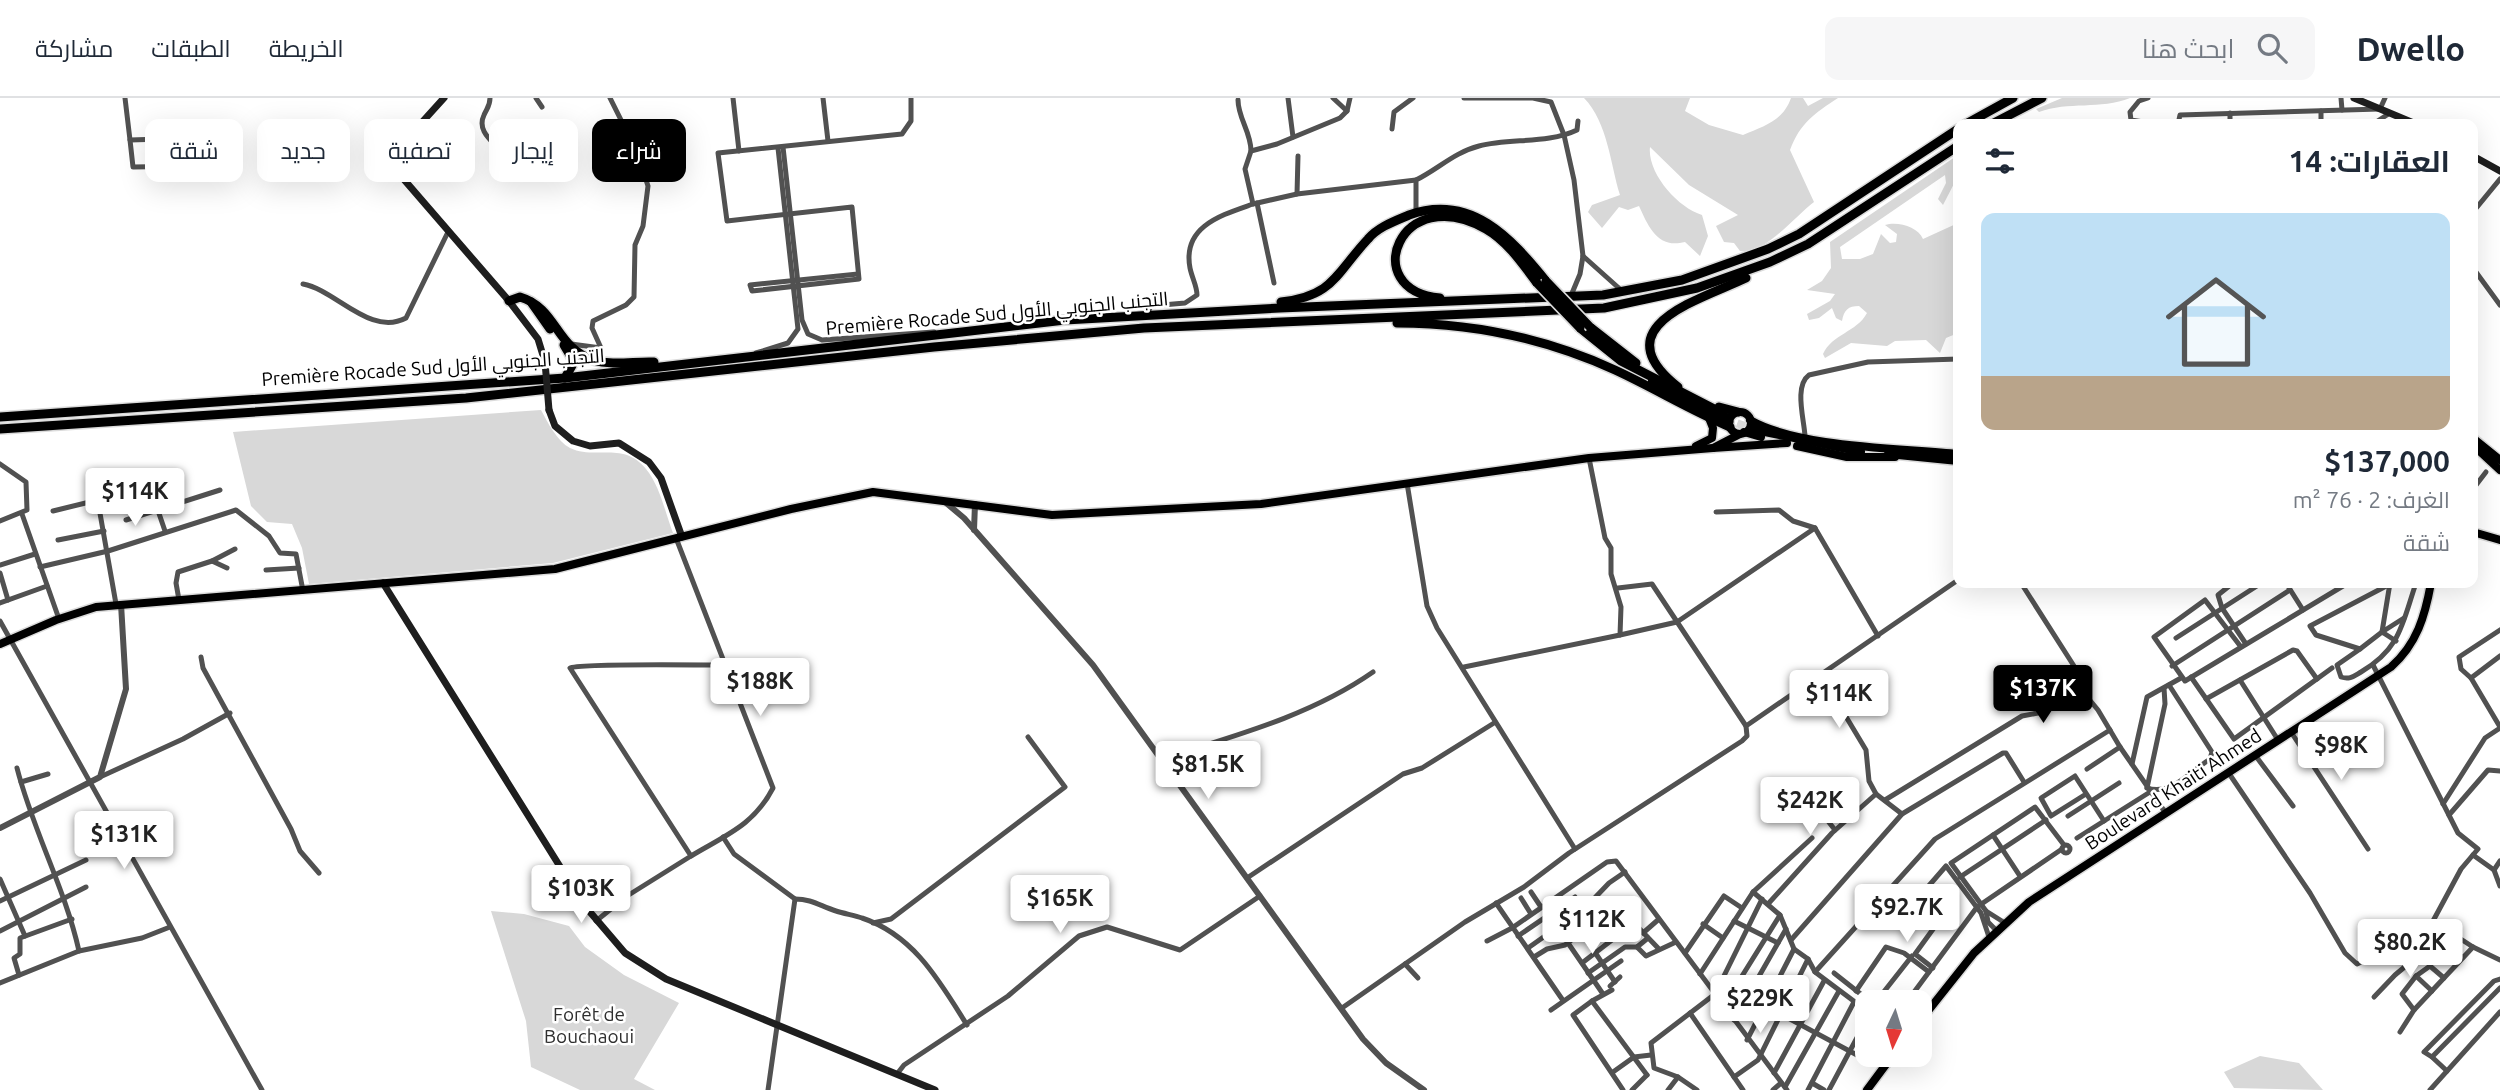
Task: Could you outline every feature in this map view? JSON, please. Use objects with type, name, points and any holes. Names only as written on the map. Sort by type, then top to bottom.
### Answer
[{"type":"highway","points":[[1985,112],[1992,98]]},
{"type":"highway","points":[[2005,98],[2013,98]]},
{"type":"highway","points":[[1974,119],[2013,98]]},
{"type":"highway","points":[[2002,119],[2042,98]]},
{"type":"highway","name":"Première Rocade Sud التجنب الجنوبي الأول","points":[[0,416],[565,378],[1065,320],[1570,298],[1624,292],[1693,277],[1734,264],[1778,244],[1953,132]]},
{"type":"highway","name":"Première Rocade Sud التجنب الجنوبي الأول","points":[[0,429],[466,398],[947,345],[1144,328],[1604,308],[1653,299],[1718,282],[1797,249],[1953,149]]},
{"type":"highway","points":[[1199,313],[1306,299],[1322,292],[1338,279],[1368,237],[1382,227],[1416,213],[1456,209],[1485,220],[1518,246],[1542,282],[1580,328],[1608,353],[1722,413],[1730,426]]},
{"type":"highway","points":[[1530,300],[1440,298],[1417,293],[1408,287],[1398,271],[1398,243],[1410,227],[1422,220],[1445,216],[1486,229],[1498,237],[1542,282],[1619,352],[1678,387],[1719,407],[1738,412]]},
{"type":"highway","points":[[1678,387],[1653,362],[1649,346],[1658,324],[1675,310],[1759,272],[1797,249]]},
{"type":"highway","points":[[509,301],[520,297],[542,307],[568,344],[595,360],[676,364]]},
{"type":"highway","points":[[531,302],[573,357],[574,365],[565,378]]},
{"type":"highway","points":[[1227,326],[1437,324],[1506,334],[1573,353],[1613,369],[1730,426]]},
{"type":"main road","points":[[444,98],[396,151],[393,164],[398,175],[509,301],[540,343],[555,426],[573,442],[590,446],[619,443],[649,461],[661,478],[679,538]]},
{"type":"main road","points":[[2354,98],[2404,119]]},
{"type":"main road","points":[[2478,159],[2500,171]]},
{"type":"main road","points":[[1573,353],[1666,390],[1720,416]]},
{"type":"main road","points":[[1608,353],[1666,390]]},
{"type":"main road","points":[[4,642],[59,619],[119,604],[555,569],[873,492],[1052,516],[1261,504],[1589,458],[1721,443],[1738,412],[1744,413],[1750,420],[1805,436],[1853,445],[1953,454]]},
{"type":"main road","points":[[1694,447],[1712,438],[1713,428],[1709,418]]},
{"type":"main road","points":[[1713,448],[1742,433],[1750,420]]},
{"type":"main road","points":[[1730,426],[1742,433],[1847,457],[1912,456]]},
{"type":"main road","points":[[1755,430],[1842,450],[1953,460]]},
{"type":"main road","points":[[2478,442],[2500,460]]},
{"type":"main road","points":[[1661,451],[1787,443]]},
{"type":"main road","points":[[2478,449],[2500,470]]},
{"type":"main road","points":[[2478,535],[2500,540]]},
{"type":"main road","points":[[383,583],[596,921],[625,953],[666,979],[935,1090]]},
{"type":"main road","name":"Boulevard Khaiti Ahmed","points":[[1932,1006],[1989,937],[2029,902],[2397,662],[2418,633],[2431,588]]},
{"type":"main road","points":[[1867,1090],[1883,1068]]},
{"type":"street","points":[[125,98],[133,167],[145,167]]},
{"type":"street","points":[[489,139],[484,134],[482,120],[491,103],[490,98]]},
{"type":"street","points":[[536,98],[542,107]]},
{"type":"street","points":[[568,344],[601,348],[592,328],[593,321],[629,303],[636,291],[635,246],[643,226],[649,186],[637,152],[610,98]]},
{"type":"street","points":[[733,98],[739,151]]},
{"type":"street","points":[[823,98],[828,141]]},
{"type":"street","points":[[795,284],[750,285],[752,291],[859,276],[852,207],[727,221],[718,153],[902,134],[911,121],[911,98]]},
{"type":"street","points":[[1288,98],[1293,138]]},
{"type":"street","points":[[1332,98],[1347,111]]},
{"type":"street","points":[[1251,150],[1293,138],[1340,118],[1347,111],[1350,98]]},
{"type":"street","points":[[1392,129],[1394,112],[1413,98]]},
{"type":"street","points":[[1464,98],[1544,99],[1551,102],[1564,135],[1574,180],[1583,256],[1580,274],[1570,298]]},
{"type":"street","points":[[2131,119],[2130,112],[2139,102],[2148,98]]},
{"type":"street","points":[[2341,98],[2342,110]]},
{"type":"street","points":[[2179,119],[2180,115],[2380,109],[2385,98]]},
{"type":"street","points":[[1238,100],[1238,111],[1249,135],[1251,150],[1245,169],[1274,283]]},
{"type":"street","points":[[2321,111],[2321,119]]},
{"type":"street","points":[[2230,113],[2230,119]]},
{"type":"street","points":[[2381,119],[2390,113]]},
{"type":"street","points":[[1146,316],[1152,306],[1185,303],[1195,298],[1198,291],[1190,262],[1194,239],[1213,217],[1255,203],[1297,194],[1416,180],[1457,154],[1476,147],[1564,135],[1577,130],[1578,121]]},
{"type":"street","points":[[130,140],[145,140]]},
{"type":"street","points":[[752,355],[784,345],[795,338],[798,329],[781,147]]},
{"type":"street","points":[[1297,194],[1298,156]]},
{"type":"street","points":[[2478,206],[2500,179]]},
{"type":"street","points":[[1416,180],[1416,213]]},
{"type":"street","points":[[303,285],[314,286],[369,318],[399,321],[406,318],[448,232]]},
{"type":"street","points":[[1583,256],[1596,271],[1624,292]]},
{"type":"street","points":[[2478,275],[2500,305]]},
{"type":"street","points":[[795,284],[803,325],[817,339],[919,332],[948,333]]},
{"type":"street","points":[[1805,436],[1802,389],[1803,381],[1810,374],[1868,362],[1953,359]]},
{"type":"street","points":[[1589,458],[1605,538],[1611,548],[1613,580],[1618,588],[1621,607],[1620,635]]},
{"type":"street","points":[[0,464],[26,482],[27,510],[0,521]]},
{"type":"street","points":[[2478,482],[2486,472]]},
{"type":"street","points":[[1407,483],[1427,606],[1437,628],[1464,667],[1494,723],[1575,849]]},
{"type":"street","points":[[53,511],[147,488],[152,493],[165,531]]},
{"type":"street","points":[[126,520],[220,490]]},
{"type":"street","points":[[941,499],[974,530],[1093,665],[1342,1008],[1386,1063],[1424,1090]]},
{"type":"street","points":[[98,502],[119,604],[126,689],[100,777]]},
{"type":"street","points":[[974,530],[975,504]]},
{"type":"street","points":[[40,566],[108,551],[236,510],[269,536],[280,553],[296,554],[303,591]]},
{"type":"street","points":[[1716,512],[1779,510],[1793,521],[1815,528],[1878,636]]},
{"type":"street","points":[[22,514],[59,619]]},
{"type":"street","points":[[1464,667],[1677,622],[1815,528]]},
{"type":"street","points":[[58,540],[104,531]]},
{"type":"street","points":[[596,921],[627,896],[723,837],[762,809],[773,788],[679,538]]},
{"type":"street","points":[[179,600],[176,583],[178,572],[212,561],[235,549]]},
{"type":"street","points":[[0,565],[35,554]]},
{"type":"street","points":[[212,561],[227,568]]},
{"type":"street","points":[[266,570],[299,568]]},
{"type":"street","points":[[0,573],[8,600]]},
{"type":"street","points":[[1342,1008],[1747,736],[1746,726],[1652,584],[1618,588]]},
{"type":"street","points":[[1746,726],[1953,584]]},
{"type":"street","points":[[0,603],[47,586]]},
{"type":"street","points":[[2024,588],[2081,677],[2083,692],[2165,811]]},
{"type":"street","points":[[2226,588],[2218,593],[2231,628]]},
{"type":"street","points":[[2176,638],[2254,588]]},
{"type":"street","points":[[2243,645],[2205,600],[2155,634],[2154,639],[2184,681],[2340,588]]},
{"type":"street","points":[[2360,649],[2316,635],[2310,626],[2382,588]]},
{"type":"street","points":[[2382,632],[2390,588]]},
{"type":"street","points":[[2404,618],[2338,664],[2341,677],[2351,678],[2386,657],[2396,641],[2404,618],[2414,588]]},
{"type":"street","points":[[2172,666],[2290,590],[2303,610]]},
{"type":"street","points":[[0,621],[4,642],[90,783],[262,1090]]},
{"type":"street","points":[[2443,804],[2485,738],[2500,728],[2471,678],[2461,669],[2459,657],[2500,630]]},
{"type":"street","points":[[2382,632],[2396,641]]},
{"type":"street","points":[[2206,699],[2295,650],[2317,679]]},
{"type":"street","points":[[2471,678],[2500,656]]},
{"type":"street","points":[[201,657],[203,668],[230,713],[291,829],[293,839],[319,873]]},
{"type":"street","points":[[691,856],[570,668],[577,664],[605,667],[725,665]]},
{"type":"street","points":[[2373,665],[2459,834],[2478,849],[2461,869],[2433,920],[2473,947],[2500,960]]},
{"type":"street","points":[[2191,677],[2234,739],[2332,668]]},
{"type":"street","points":[[1161,759],[1259,728],[1340,695],[1373,672]]},
{"type":"street","points":[[1821,675],[1866,750],[1869,781],[1876,794],[1902,814]]},
{"type":"street","points":[[2132,764],[2147,696],[2180,678]]},
{"type":"street","points":[[2240,680],[2278,740]]},
{"type":"street","points":[[2077,838],[2148,789],[2167,686]]},
{"type":"street","points":[[2148,789],[2159,792],[2171,787],[2210,759],[2212,752],[2167,686]]},
{"type":"street","points":[[1885,800],[2022,716],[2043,712],[2083,692]]},
{"type":"street","points":[[0,828],[100,777],[184,739],[230,713]]},
{"type":"street","points":[[1247,878],[1404,774],[1422,768],[1494,723]]},
{"type":"street","points":[[1815,972],[1935,839],[2110,730]]},
{"type":"street","points":[[2291,731],[2368,849]]},
{"type":"street","points":[[873,923],[891,919],[1065,787],[1028,737]]},
{"type":"street","points":[[2087,769],[2120,747]]},
{"type":"street","points":[[1791,940],[1902,814],[2003,753],[2024,782]]},
{"type":"street","points":[[2255,754],[2293,806]]},
{"type":"street","points":[[17,768],[33,812],[37,832],[72,919],[79,951]]},
{"type":"street","points":[[2228,771],[2310,893],[2345,953],[2357,964],[2406,947],[2431,946],[2463,957]]},
{"type":"street","points":[[2449,815],[2488,771],[2500,771]]},
{"type":"street","points":[[21,782],[48,774]]},
{"type":"street","points":[[2086,794],[2051,816],[2041,799],[2075,776],[2104,821]]},
{"type":"street","points":[[2068,816],[2119,783]]},
{"type":"street","points":[[1768,904],[1835,830],[1876,794]]},
{"type":"street","points":[[1817,807],[1835,830]]},
{"type":"street","points":[[1916,990],[1981,909],[2020,876],[2063,847],[2035,807],[1951,863],[1981,909],[1988,922],[1997,931]]},
{"type":"street","points":[[1960,877],[2046,820]]},
{"type":"street","points":[[1993,835],[2020,876]]},
{"type":"street","points":[[723,837],[734,853],[795,900],[812,899],[834,911],[873,923],[926,960],[967,1025]]},
{"type":"street","points":[[1700,974],[1753,892],[1812,838]]},
{"type":"street","points":[[2473,855],[2494,870],[2500,886]]},
{"type":"street","points":[[0,901],[86,860]]},
{"type":"street","points":[[1487,941],[1512,928],[1609,861],[1618,862],[1784,1087]]},
{"type":"street","points":[[2494,870],[2500,861]]},
{"type":"street","points":[[1900,919],[1946,866],[1981,909],[2005,923]]},
{"type":"street","points":[[1528,948],[1571,917],[1625,872]]},
{"type":"street","points":[[0,879],[26,936]]},
{"type":"street","points":[[0,931],[86,887]]},
{"type":"street","points":[[1531,892],[1541,907]]},
{"type":"street","points":[[1753,892],[1780,915],[1794,949],[1808,959],[1815,972],[1854,1002],[1808,1090]]},
{"type":"street","points":[[897,1074],[904,1065],[1008,996],[1079,936],[1107,927],[1180,950],[1260,896]]},
{"type":"street","points":[[1685,953],[1724,896],[1742,908]]},
{"type":"street","points":[[1518,936],[1575,897]]},
{"type":"street","points":[[1521,898],[1531,914]]},
{"type":"street","points":[[1654,1068],[1651,1055],[1654,1037],[1715,994],[1762,899]]},
{"type":"street","points":[[768,1090],[795,900]]},
{"type":"street","points":[[1496,903],[1562,999]]},
{"type":"street","points":[[1981,909],[1989,937]]},
{"type":"street","points":[[1885,990],[1944,914]]},
{"type":"street","points":[[1724,1005],[1780,915]]},
{"type":"street","points":[[1571,917],[1614,984],[1573,1015],[1623,1090]]},
{"type":"street","points":[[19,975],[14,958],[20,954],[20,938],[72,919]]},
{"type":"street","points":[[1637,947],[1660,919]]},
{"type":"street","points":[[1734,920],[1778,943]]},
{"type":"street","points":[[1534,957],[1543,950],[1568,943],[1596,921],[1606,930]]},
{"type":"street","points":[[1581,963],[1634,923],[1658,948]]},
{"type":"street","points":[[1703,924],[1723,938]]},
{"type":"street","points":[[0,982],[79,951],[142,938],[170,927]]},
{"type":"street","points":[[1734,1020],[1786,929]]},
{"type":"street","points":[[1538,941],[1543,950]]},
{"type":"street","points":[[1588,973],[1625,947],[1637,947],[1646,956],[1658,948],[1676,942]]},
{"type":"street","points":[[1568,943],[1603,994]]},
{"type":"street","points":[[2374,997],[2395,975],[2431,946]]},
{"type":"street","points":[[1857,990],[1886,947],[1894,947],[1912,956],[1931,970]]},
{"type":"street","points":[[2400,1032],[2414,1010],[2473,947]]},
{"type":"street","points":[[1747,1040],[1794,949]]},
{"type":"street","points":[[1734,1077],[1759,1056],[1808,959]]},
{"type":"street","points":[[1551,1010],[1562,999],[1586,983],[1593,982],[1621,961]]},
{"type":"street","points":[[1405,964],[1418,978]]},
{"type":"street","points":[[2414,1010],[2402,994],[2416,976],[2430,966],[2444,978]]},
{"type":"street","points":[[1834,973],[1855,990]]},
{"type":"street","points":[[2416,976],[2432,991]]},
{"type":"street","points":[[2447,1071],[2424,1052],[2494,981],[2500,979]]},
{"type":"street","points":[[1774,1073],[1824,981]]},
{"type":"street","points":[[2432,1057],[2500,988]]},
{"type":"street","points":[[1734,989],[1800,1022],[1855,1054]]},
{"type":"street","points":[[1773,1090],[1784,1087],[1839,991]]},
{"type":"street","points":[[1592,1001],[1647,1075]]},
{"type":"street","points":[[2430,1090],[2500,1012]]},
{"type":"street","points":[[1690,1013],[1743,1090]]},
{"type":"street","points":[[1812,1083],[1826,1090],[1855,1040]]},
{"type":"street","points":[[1613,1072],[1634,1057],[1651,1055]]},
{"type":"street","points":[[1632,1090],[1654,1068]]},
{"type":"street","points":[[1654,1068],[1678,1077],[1697,1090]]},
{"type":"street","points":[[1668,1090],[1678,1077]]},
{"type":"green space","points":[[1584,98],[1690,98],[1685,111],[1709,125],[1743,135],[1778,117],[1791,98],[1803,98],[1808,106],[1823,98],[1838,98],[1809,120],[1798,133],[1790,150],[1814,202],[1769,241],[1750,251],[1740,251],[1734,243],[1724,242],[1716,226],[1738,215],[1689,185],[1650,147],[1653,168],[1666,188],[1683,205],[1702,215],[1708,236],[1700,256],[1685,242],[1668,242],[1656,235],[1639,206],[1628,210],[1619,207],[1602,228],[1588,212],[1592,205],[1620,195],[1603,131]]},
{"type":"green space","points":[[2062,98],[2130,98],[2108,104],[2061,107],[2039,112],[2036,109]]},
{"type":"green space","points":[[1953,158],[1953,186],[1943,205],[1938,199],[1946,183],[1945,175],[1840,247],[1842,259],[1860,259],[1873,254],[1881,234],[1890,243],[1896,242],[1897,234],[1885,225],[1907,226],[1917,231],[1923,239],[1953,225],[1953,335],[1946,338],[1940,353],[1926,340],[1895,341],[1887,346],[1851,343],[1825,358],[1823,354],[1827,347],[1857,325],[1867,313],[1859,306],[1852,307],[1845,311],[1842,321],[1836,318],[1832,308],[1819,318],[1809,320],[1807,314],[1830,301],[1835,294],[1807,290],[1822,281],[1831,268],[1830,242]]},
{"type":"green space","points":[[541,410],[557,436],[570,448],[619,453],[637,461],[646,469],[655,483],[673,533],[553,563],[309,584],[302,548],[292,524],[267,522],[251,506],[233,432]]},
{"type":"green space","name":"Forêt de Bouchaoui","points":[[491,911],[524,914],[569,926],[585,947],[624,975],[679,1003],[634,1079],[655,1090],[580,1090],[531,1067],[526,1021]]},
{"type":"green space","points":[[2260,1056],[2299,1063],[2323,1090],[2234,1088],[2224,1072]]},
{"type":"tunnel","points":[[1726,419],[1755,430]]}]
